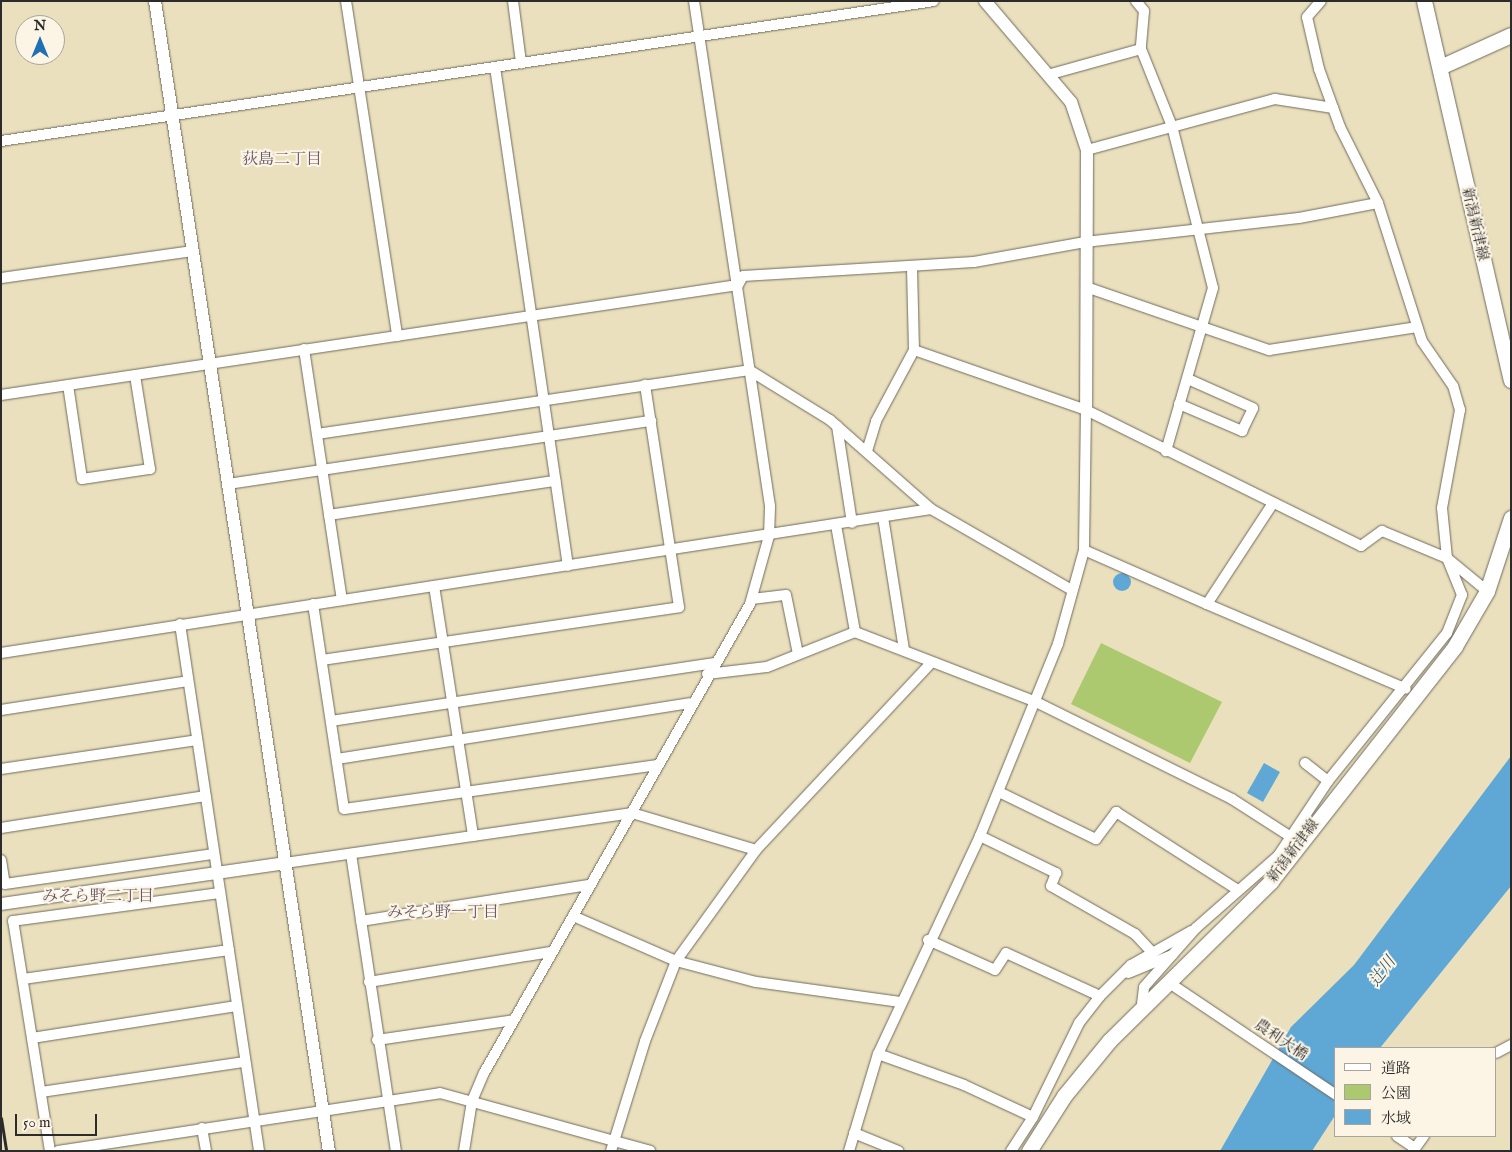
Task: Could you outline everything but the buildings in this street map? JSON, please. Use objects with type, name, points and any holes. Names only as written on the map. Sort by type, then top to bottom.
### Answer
[{"type":"main road","name":"新潟新津線","points":[[1424,1],[1511,380]]},
{"type":"main road","points":[[1440,67],[1511,35]]},
{"type":"main road","name":"新潟新津線","points":[[1029,1151],[1064,1096],[1142,1004],[1234,922],[1271,881],[1332,787],[1455,646],[1488,591],[1511,518]]},
{"type":"street","points":[[155,1],[329,1151]]},
{"type":"street","points":[[346,1],[361,87],[397,336]]},
{"type":"street","points":[[513,1],[521,63]]},
{"type":"street","points":[[464,1151],[472,1101],[588,885],[632,813],[690,704],[752,599],[769,536],[770,506],[694,1]]},
{"type":"street","points":[[1,141],[934,1]]},
{"type":"street","points":[[849,1151],[878,1054],[928,940],[980,836],[1058,644],[1084,550],[1087,150],[1071,102],[1051,74],[986,1]]},
{"type":"street","points":[[1136,1],[1144,11],[1141,49],[1172,126],[1200,228],[1213,288],[1166,451]]},
{"type":"street","points":[[1321,1],[1307,17],[1333,108],[1378,203],[1417,327],[1453,386],[1460,410],[1442,508],[1447,558],[1462,595],[1447,632]]},
{"type":"street","points":[[1051,74],[1141,49]]},
{"type":"street","points":[[496,67],[530,316],[568,566]]},
{"type":"street","points":[[1087,150],[1275,99],[1333,108]]},
{"type":"street","points":[[738,285],[743,276],[783,271],[912,268],[1085,242],[1299,218],[1378,203]]},
{"type":"street","points":[[1,278],[193,251]]},
{"type":"street","points":[[867,451],[876,421],[914,350],[912,268]]},
{"type":"street","points":[[1,395],[738,285]]},
{"type":"street","points":[[1086,287],[1203,324],[1269,350],[1417,327]]},
{"type":"street","points":[[304,349],[342,600]]},
{"type":"street","points":[[914,350],[1086,410],[1361,546],[1382,531],[1447,558],[1488,591],[1447,632],[1332,787],[1322,795],[1278,856],[1196,928],[1178,952],[1144,987],[1142,1004]]},
{"type":"street","points":[[317,434],[749,370],[837,426],[931,509],[1072,590]]},
{"type":"street","points":[[68,385],[82,479],[150,469],[135,374]]},
{"type":"street","points":[[1179,404],[1242,431],[1253,408],[1188,379]]},
{"type":"street","points":[[322,660],[679,607],[645,385]]},
{"type":"street","points":[[228,484],[651,421]]},
{"type":"street","points":[[837,426],[852,523]]},
{"type":"street","points":[[329,515],[555,481]]},
{"type":"street","points":[[1207,604],[1273,503]]},
{"type":"street","points":[[1,653],[180,624],[769,536],[931,509]]},
{"type":"street","points":[[883,517],[904,650]]},
{"type":"street","points":[[836,525],[855,632]]},
{"type":"street","points":[[1084,550],[1406,689]]},
{"type":"street","points":[[434,586],[472,836]]},
{"type":"street","points":[[752,599],[786,595],[798,654]]},
{"type":"street","points":[[313,604],[344,809],[658,765]]},
{"type":"street","points":[[180,624],[259,1151]]},
{"type":"street","points":[[707,674],[767,667],[855,632],[904,650],[930,664],[1034,701],[1232,799],[1292,837]]},
{"type":"street","points":[[331,721],[715,663]]},
{"type":"street","points":[[611,1151],[676,961],[756,850],[930,664]]},
{"type":"street","points":[[1,710],[188,681]]},
{"type":"street","points":[[337,759],[690,704]]},
{"type":"street","points":[[1,769],[197,740]]},
{"type":"street","points":[[1306,763],[1332,787]]},
{"type":"street","points":[[999,792],[1096,839],[1116,812],[1238,890]]},
{"type":"street","points":[[1,828],[206,796]]},
{"type":"street","points":[[1,904],[632,813],[756,850]]},
{"type":"street","points":[[980,836],[1056,873],[1051,886],[1135,934],[1154,953]]},
{"type":"street","points":[[1,860],[5,884],[214,854]]},
{"type":"street","points":[[351,854],[377,1040],[396,1151]]},
{"type":"street","points":[[1271,881],[1278,856]]},
{"type":"street","points":[[361,921],[588,885]]},
{"type":"street","points":[[50,1151],[13,921],[220,893]]},
{"type":"street","points":[[573,916],[676,961],[756,982],[901,1002]]},
{"type":"street","points":[[1011,1151],[1033,1117],[1079,1023],[1113,980],[1196,928]]},
{"type":"street","points":[[928,940],[995,970],[1006,953],[1100,996]]},
{"type":"street","points":[[23,979],[229,950]]},
{"type":"street","points":[[369,982],[551,952]]},
{"type":"street","points":[[1113,980],[1178,952]]},
{"type":"street","name":"農利大橋","points":[[1168,982],[1334,1094]]},
{"type":"street","points":[[32,1038],[237,1006]]},
{"type":"street","points":[[377,1040],[514,1020]]},
{"type":"street","points":[[1497,1052],[1511,1045]]},
{"type":"street","points":[[878,1054],[964,1084],[1033,1117]]},
{"type":"street","points":[[41,1092],[245,1062]]},
{"type":"street","points":[[58,1151],[386,1098],[440,1093],[614,1139],[650,1151]]},
{"type":"street","points":[[202,1128],[206,1151]]},
{"type":"street","points":[[854,1133],[898,1151]]},
{"type":"street","points":[[1400,1138],[1414,1150],[1423,1137]]},
{"type":"green space","points":[[1101,643],[1222,702],[1190,763],[1071,704]]},
{"type":"water","points":[[1118,573],[1126,573],[1131,578],[1129,589],[1118,591],[1113,586],[1113,578]]},
{"type":"water","name":"辻川","points":[[1511,756],[1511,886],[1381,1047],[1334,1047],[1334,1117],[1312,1151],[1220,1151],[1291,1027],[1354,965]]},
{"type":"water","points":[[1264,763],[1280,772],[1263,802],[1247,793]]},
{"type":"railway","points":[[1,1118],[6,1151]]},
{"type":"district","name":"荻島二丁目","points":[[282,160]]},
{"type":"district","name":"みそら野二丁目","points":[[98,897]]},
{"type":"district","name":"みそら野一丁目","points":[[443,913]]}]
